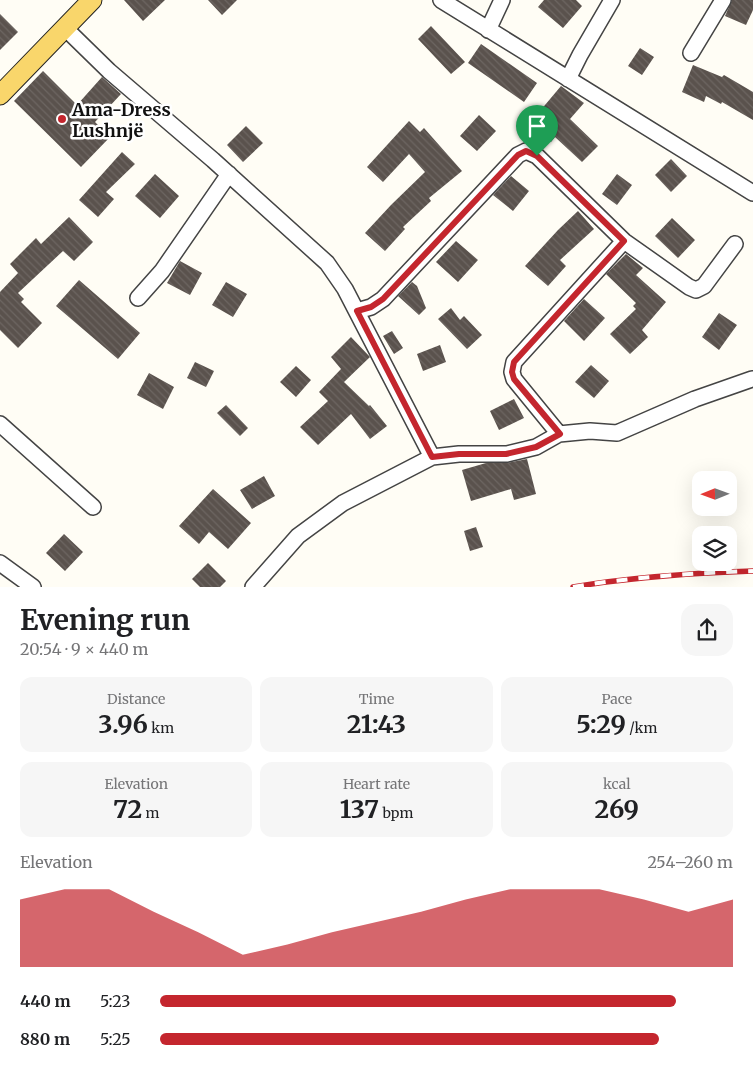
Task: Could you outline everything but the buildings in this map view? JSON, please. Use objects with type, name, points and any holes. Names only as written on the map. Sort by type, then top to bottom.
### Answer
[{"type":"main road","points":[[0,95],[92,0]]},
{"type":"street","points":[[441,0],[753,193]]},
{"type":"street","points":[[488,30],[502,0]]},
{"type":"street","points":[[568,79],[612,0]]},
{"type":"street","points":[[691,53],[723,0]]},
{"type":"street","points":[[66,28],[109,70],[229,174],[327,263],[345,288],[432,457]]},
{"type":"street","points":[[357,311],[371,307],[383,299],[518,155],[526,151],[537,156],[624,241],[689,287],[696,290],[704,286],[734,244]]},
{"type":"street","points":[[138,298],[162,271],[229,174]]},
{"type":"street","points":[[560,434],[514,379],[512,372],[514,362],[624,241]]},
{"type":"street","points":[[253,587],[298,536],[343,503],[432,457],[459,454],[506,454],[536,447],[560,434],[590,431],[617,433],[695,399],[752,379]]},
{"type":"street","points":[[0,424],[92,508]]},
{"type":"street","points":[[0,563],[33,587]]},
{"type":"railway","points":[[573,587],[663,576],[753,571]]},
{"type":"place","name":"Ama-Dress Lushnjë","points":[[62,119]]},
{"type":"route","points":[[526,151],[537,156],[624,241],[514,362],[512,372],[514,379],[560,434],[536,447],[506,454],[459,454],[432,457],[357,311],[371,307],[383,299],[518,155],[526,151]]}]
